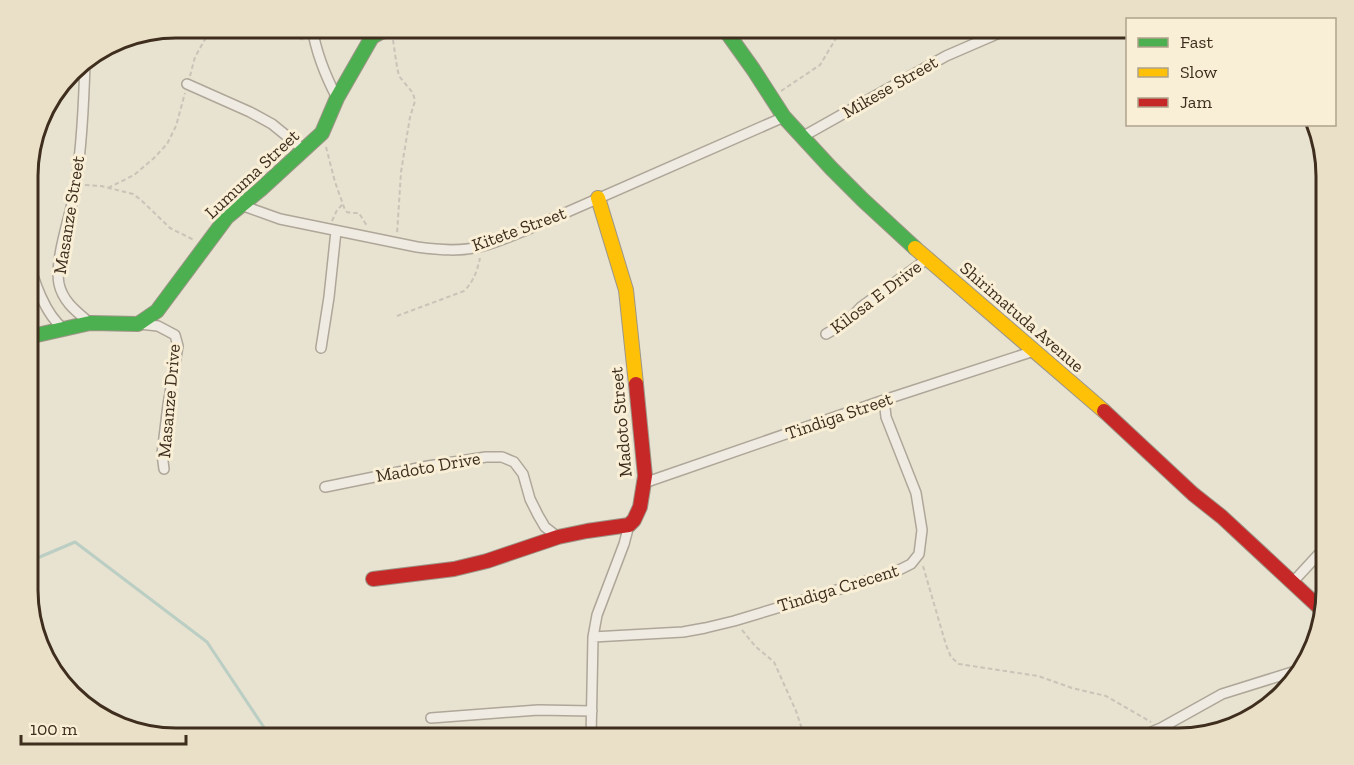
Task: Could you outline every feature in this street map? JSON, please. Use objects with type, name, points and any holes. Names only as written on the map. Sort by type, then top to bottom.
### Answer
[{"type":"street","points":[[314,38],[325,75],[337,98]]},
{"type":"street","name":"Lumuma Street","points":[[138,324],[157,311],[227,217],[322,133],[337,98],[371,38]]},
{"type":"street","name":"Shirimatuda Avenue","points":[[731,38],[784,117],[863,200],[927,259],[1097,405],[1315,604]]},
{"type":"street","name":"Mikese Street","points":[[802,137],[946,56],[988,38]]},
{"type":"street","name":"Masanze Street","points":[[85,72],[76,184],[58,278],[63,297],[71,308],[90,323]]},
{"type":"street","points":[[187,84],[272,124],[304,150]]},
{"type":"street","name":"Kitete Street","points":[[241,204],[280,219],[396,243],[436,250],[465,249],[482,246],[524,231],[784,117]]},
{"type":"street","name":"Madoto Street","points":[[598,198],[626,290],[642,428],[645,483],[639,511],[629,525]]},
{"type":"street","points":[[321,348],[329,297],[332,230]]},
{"type":"street","name":"Kilosa E Drive","points":[[826,334],[847,322],[861,308],[927,259]]},
{"type":"street","points":[[38,286],[43,301],[57,324],[64,329]]},
{"type":"street","points":[[38,335],[90,323],[138,324]]},
{"type":"street","name":"Masanze Drive","points":[[138,324],[158,326],[175,335],[177,340],[162,454],[164,470]]},
{"type":"street","name":"Tindiga Street","points":[[645,483],[1034,351]]},
{"type":"street","name":"Tindiga Crecent","points":[[593,637],[683,632],[705,628],[893,573],[911,564],[919,554],[922,530],[916,493],[886,417],[887,399]]},
{"type":"street","name":"Madoto Drive","points":[[324,487],[428,466],[486,457],[502,457],[514,462],[523,474],[537,515],[545,527],[558,537]]},
{"type":"street","points":[[373,579],[454,569],[487,561],[558,537],[629,525],[597,615],[593,637],[591,728]]},
{"type":"street","points":[[1292,583],[1316,557]]},
{"type":"street","points":[[1163,727],[1222,694],[1288,673]]},
{"type":"street","points":[[431,718],[538,710],[592,711]]},
{"type":"path","points":[[108,188],[134,175],[167,144],[176,126],[195,57],[206,38]]},
{"type":"path","points":[[298,38],[315,45]]},
{"type":"path","points":[[393,38],[399,76],[413,93],[415,101],[410,117],[401,172],[396,243]]},
{"type":"path","points":[[771,97],[820,65],[836,38]]},
{"type":"path","points":[[322,133],[343,204],[347,212],[361,214],[373,238]]},
{"type":"path","points":[[76,184],[101,186],[133,194],[170,228],[206,244]]},
{"type":"path","points":[[332,230],[337,210],[343,204]]},
{"type":"path","points":[[397,316],[464,291],[477,273],[482,246]]},
{"type":"path","points":[[919,554],[946,645],[951,657],[959,664],[1038,676],[1072,688],[1106,696],[1159,727]]},
{"type":"path","points":[[734,621],[755,646],[774,662],[802,727]]},
{"type":"waterway","points":[[38,558],[75,542],[207,642],[264,728]]},
{"type":"traffic: fast","points":[[38,335],[90,323],[138,324],[157,311],[227,217],[322,133],[337,98],[371,38]]},
{"type":"traffic: fast","points":[[731,38],[784,117],[831,168],[915,248]]},
{"type":"traffic: slow","points":[[598,198],[626,290],[636,384]]},
{"type":"traffic: slow","points":[[915,248],[1104,411]]},
{"type":"traffic: jam","points":[[373,579],[454,569],[487,561],[558,537],[629,525],[640,507],[645,476],[636,384]]},
{"type":"traffic: jam","points":[[1104,411],[1315,604]]}]
